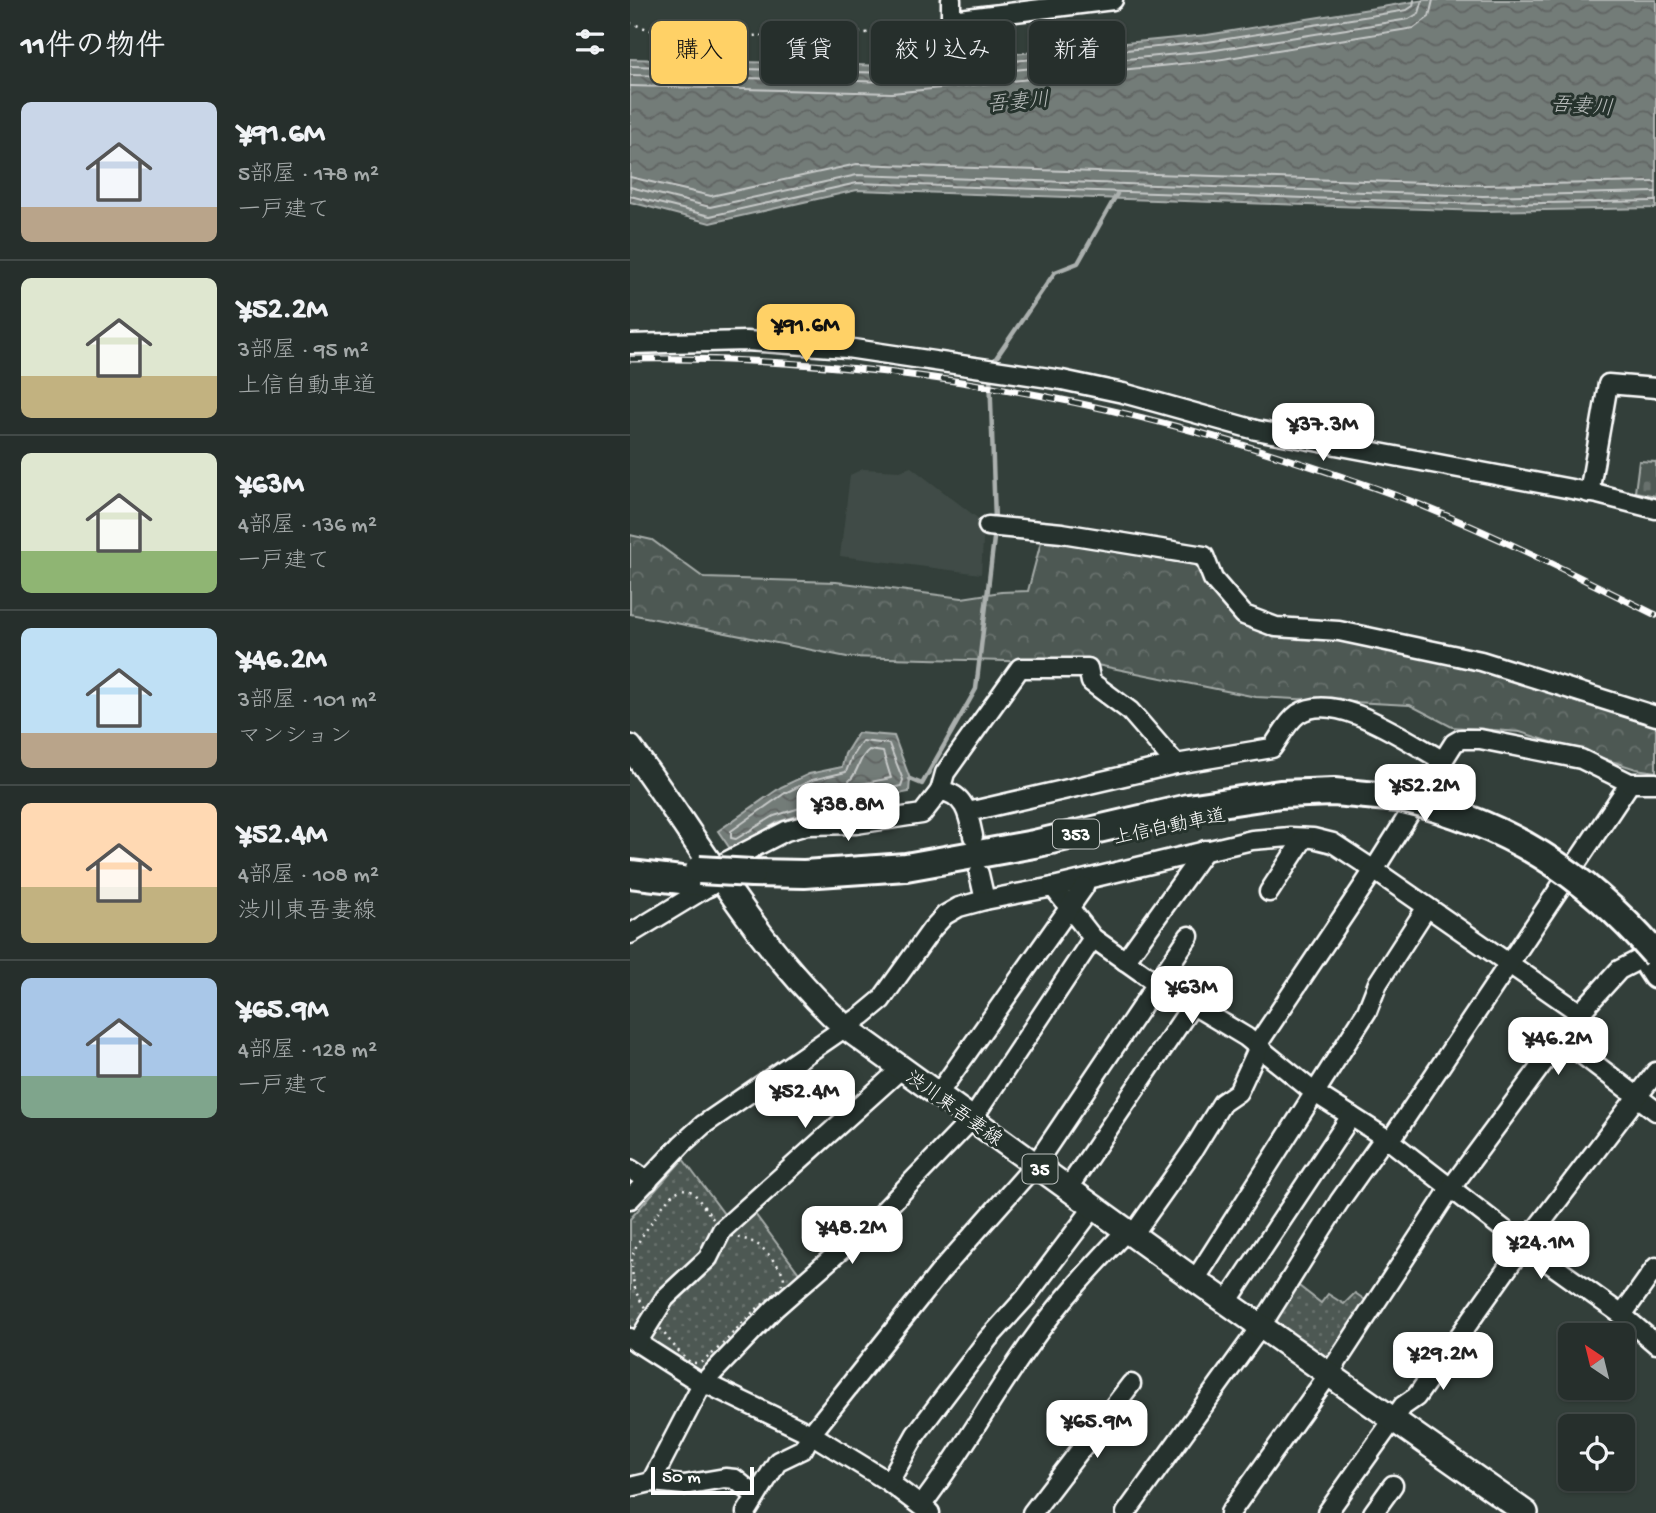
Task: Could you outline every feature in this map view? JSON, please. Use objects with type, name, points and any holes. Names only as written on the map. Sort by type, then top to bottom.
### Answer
[{"type":"highway","name":"上信自動車道","points":[[630,862],[752,879],[857,882],[969,871],[1203,816],[1256,808],[1340,803],[1400,805],[1505,846],[1548,871],[1601,913],[1655,962]]},
{"type":"highway","name":"上信自動車道","points":[[630,874],[707,883],[752,879]]},
{"type":"main road","name":"渋川東吾妻線","points":[[630,747],[785,966],[817,1002],[846,1028],[1129,1233],[1525,1513]]},
{"type":"street","points":[[951,0],[951,20],[1113,0]]},
{"type":"street","points":[[630,344],[746,341],[847,348],[1062,380],[1123,393],[1256,430],[1589,493],[1656,509]]},
{"type":"street","points":[[1589,493],[1608,384],[1656,388]]},
{"type":"street","points":[[996,526],[1062,533],[1205,556],[1213,579],[1244,615],[1276,627],[1339,631],[1481,662],[1656,716]]},
{"type":"street","points":[[630,934],[718,873],[786,831],[807,825],[856,824],[922,814],[940,791],[945,773],[1020,668],[1088,668],[1091,682],[1130,711],[1176,764]]},
{"type":"street","points":[[968,812],[1176,764],[1272,748],[1297,715],[1322,707],[1351,711],[1442,760]]},
{"type":"street","points":[[902,1068],[722,1230],[708,1258],[665,1298],[633,1340],[702,1384],[711,1385],[811,1434],[889,1482],[918,1509],[948,1471],[1031,1341],[1069,1293],[1129,1233],[1193,1150],[1222,1103],[1238,1092],[1261,1039],[1374,870],[1454,743],[1461,739],[1480,739],[1581,759],[1630,783],[1656,783]]},
{"type":"street","points":[[1126,1513],[1261,1326],[1339,1202],[1387,1139],[1630,783]]},
{"type":"street","points":[[940,791],[958,798],[968,812],[973,836]]},
{"type":"street","points":[[1269,892],[1304,838]]},
{"type":"street","points":[[630,1199],[681,1144],[703,1125],[846,1028],[881,1000],[945,915],[959,907],[985,900],[1053,887],[1252,840],[1304,838],[1333,843],[1580,1013]]},
{"type":"street","points":[[1125,961],[1205,850]]},
{"type":"street","points":[[979,874],[985,900]]},
{"type":"street","points":[[1053,887],[1093,938],[1158,984],[1246,1037],[1315,1093],[1387,1139],[1656,1343]]},
{"type":"street","points":[[938,1094],[1084,887]]},
{"type":"street","points":[[1195,1280],[1367,1011],[1378,983],[1427,907]]},
{"type":"street","points":[[746,1513],[778,1461],[803,1449],[811,1434],[940,1272],[1035,1165],[1189,936]]},
{"type":"street","points":[[651,1482],[702,1384],[775,1308],[874,1221],[973,1118],[1093,938]]},
{"type":"street","points":[[1230,1513],[1329,1374],[1450,1189],[1580,1013],[1619,970],[1655,962]]},
{"type":"street","points":[[1068,1188],[1193,1004]]},
{"type":"street","points":[[1562,1038],[1656,1111]]},
{"type":"street","points":[[1327,1513],[1403,1406],[1416,1397],[1524,1245],[1656,1072]]},
{"type":"street","points":[[1227,1302],[1351,1116]]},
{"type":"street","points":[[630,1169],[648,1181]]},
{"type":"street","points":[[889,1482],[916,1434],[1094,1207]]},
{"type":"street","points":[[1622,1315],[1656,1268]]},
{"type":"street","points":[[1032,1513],[1130,1384]]},
{"type":"street","points":[[630,1487],[651,1482],[684,1485],[725,1478],[735,1479],[756,1496]]},
{"type":"street","points":[[1373,1513],[1393,1485]]},
{"type":"path","points":[[630,23],[668,36],[723,38],[824,31],[865,33],[919,30],[937,28],[951,20]]},
{"type":"shaded area","points":[[911,467],[984,523],[981,574],[840,556],[850,475],[863,469],[900,471]]},
{"type":"green space","points":[[1639,461],[1656,462],[1656,496],[1635,492]]},
{"type":"green space","points":[[630,535],[652,540],[704,578],[836,582],[962,598],[1028,591],[1042,538],[1194,565],[1234,616],[1548,687],[1656,723],[1656,772],[1636,769],[1520,732],[1452,727],[1410,705],[1256,697],[1087,663],[847,657],[630,614]]},
{"type":"green space","points":[[683,1159],[733,1226],[752,1210],[801,1276],[702,1376],[630,1333],[630,1219]]},
{"type":"green space","points":[[1295,1283],[1321,1303],[1328,1294],[1344,1304],[1355,1293],[1371,1304],[1325,1364],[1266,1322]]},
{"type":"water","name":"吾妻川","points":[[1425,0],[1656,0],[1656,208],[1483,211],[857,190],[710,223],[630,202],[630,59],[651,60],[651,84],[747,84],[747,62],[761,63],[761,84],[857,84],[857,65],[871,66],[871,84],[1015,84],[1015,54],[1029,52],[1029,84],[1125,84],[1125,43],[1207,35]]},
{"type":"water","points":[[858,733],[894,736],[910,779],[909,792],[812,811],[778,822],[731,850],[718,831],[781,787],[809,774],[842,767],[845,754]]},
{"type":"waterway","points":[[992,364],[1055,272],[1078,263],[1117,194]]},
{"type":"waterway","points":[[990,372],[995,521]]},
{"type":"waterway","points":[[910,779],[922,784],[976,689],[995,530]]},
{"type":"railway","points":[[630,359],[714,360],[882,371],[965,382],[1129,415],[1291,460],[1406,499],[1453,518],[1656,615]]}]
